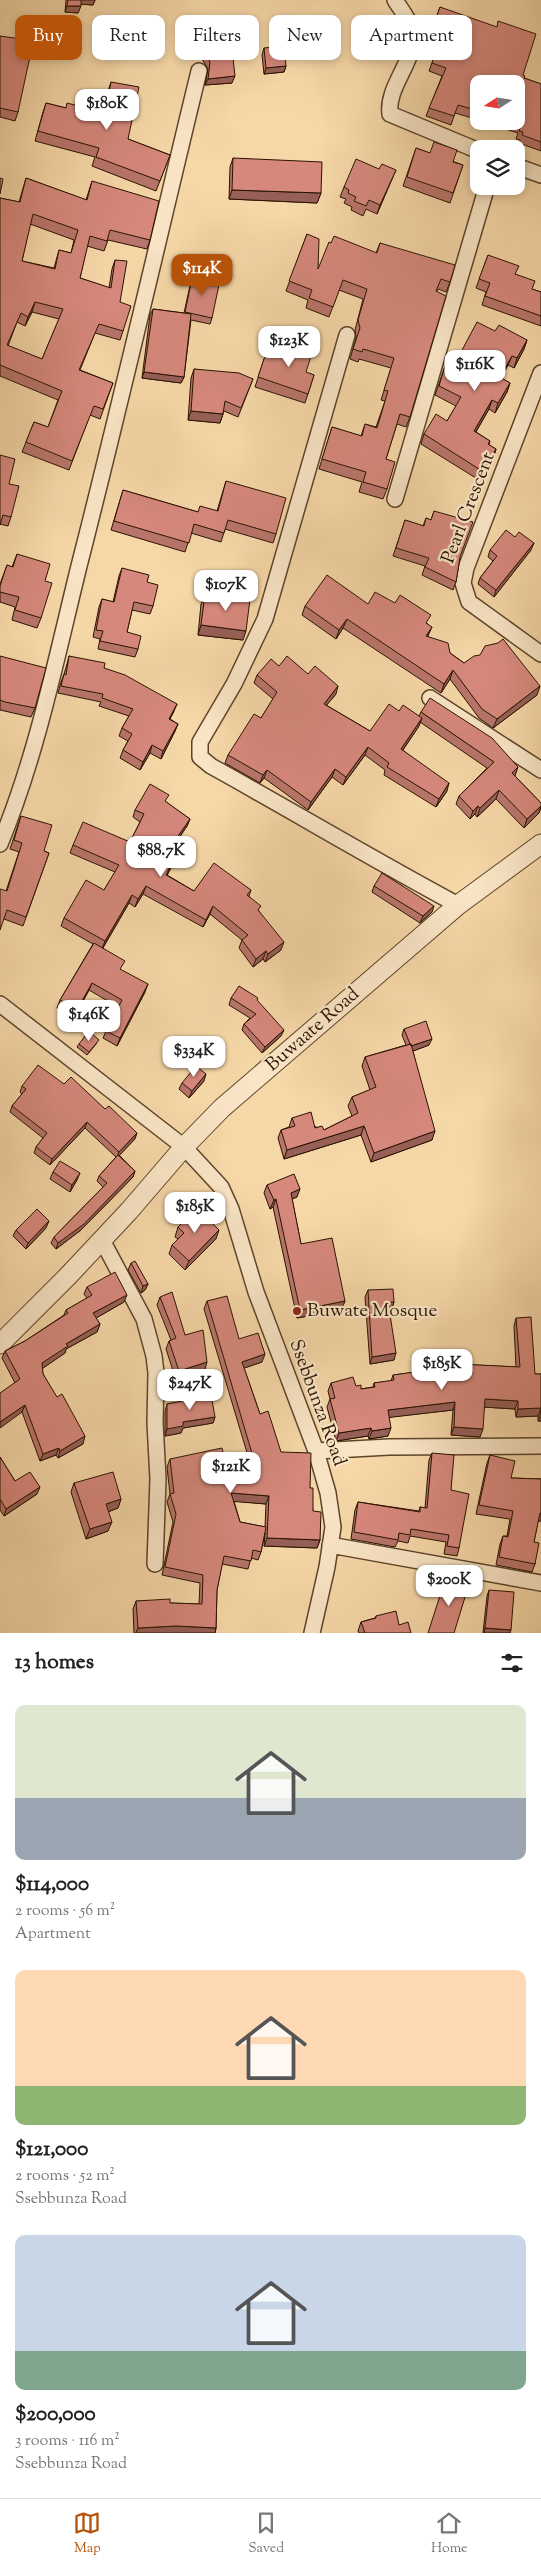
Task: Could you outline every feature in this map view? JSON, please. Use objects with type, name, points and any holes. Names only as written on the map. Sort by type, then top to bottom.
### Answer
[{"type":"street","points":[[395,0],[410,26],[412,43],[391,98],[390,114],[470,147]]},
{"type":"street","points":[[0,844],[20,796],[50,680],[106,462],[199,71]]},
{"type":"street","points":[[525,169],[541,175]]},
{"type":"street","points":[[395,499],[485,195]]},
{"type":"street","points":[[347,335],[265,619],[234,684],[200,742],[200,757],[211,766],[291,810],[384,866],[458,905]]},
{"type":"street","name":"Pearl Crescent","points":[[541,373],[466,568],[463,583],[469,602],[541,654]]},
{"type":"street","points":[[430,698],[541,770]]},
{"type":"street","name":"Buwaate Road","points":[[0,1344],[102,1240],[184,1147],[236,1096],[458,905],[541,844]]},
{"type":"street","name":"Ssebbunza Road","points":[[0,1004],[184,1147],[221,1187],[231,1209],[271,1334],[316,1451],[329,1502],[332,1527],[330,1545],[319,1607],[312,1633]]},
{"type":"street","points":[[102,1240],[144,1319],[154,1356],[158,1479],[155,1564]]},
{"type":"street","points":[[316,1451],[389,1447],[541,1446]]},
{"type":"street","points":[[330,1545],[541,1583]]},
{"type":"building","points":[[68,0],[81,0],[81,6],[67,6]]},
{"type":"building","points":[[440,7],[463,15],[437,15]]},
{"type":"building","points":[[472,18],[497,27],[498,21],[536,34],[523,75],[470,75],[470,108],[458,105],[454,116],[429,108],[446,68],[432,63],[433,60],[472,60]]},
{"type":"building","points":[[0,36],[15,38],[15,60],[29,60],[18,112],[0,108]]},
{"type":"building","points":[[264,48],[269,48],[269,60],[285,60],[286,66],[266,68]]},
{"type":"building","points":[[209,60],[233,60],[235,76],[208,79]]},
{"type":"building","points":[[525,78],[541,84],[541,142],[522,135],[523,132],[519,131],[525,130]]},
{"type":"building","points":[[111,82],[139,87],[128,139],[170,155],[160,181],[96,157],[99,148],[38,131],[46,103],[66,108],[67,103],[105,113]]},
{"type":"building","points":[[434,142],[457,150],[453,162],[463,165],[453,193],[407,177],[416,148],[430,153]]},
{"type":"building","points":[[233,158],[322,162],[321,193],[232,190]]},
{"type":"building","points":[[356,159],[379,169],[382,164],[396,170],[380,205],[369,200],[366,206],[354,201],[356,197],[348,193],[349,190],[344,187]]},
{"type":"building","points":[[0,178],[3,179],[0,194]]},
{"type":"building","points":[[26,178],[87,200],[92,181],[159,201],[150,240],[110,230],[107,241],[90,236],[80,278],[111,288],[115,260],[127,261],[120,302],[131,306],[123,331],[99,324],[79,370],[113,383],[103,409],[94,406],[72,461],[26,442],[34,422],[48,427],[62,391],[0,365],[0,198],[20,202]],"holes":[[[33,214],[78,230],[71,253],[59,250],[55,269],[22,261]],[[35,302],[63,309],[42,359],[7,345],[21,313],[28,317]]]},
{"type":"building","points":[[307,234],[319,239],[318,269],[329,242],[331,243],[334,236],[377,253],[380,243],[455,265],[450,282],[441,279],[436,291],[446,296],[410,417],[400,414],[386,459],[395,462],[387,489],[363,482],[366,472],[322,459],[332,427],[362,436],[365,424],[377,428],[388,391],[384,390],[394,358],[363,349],[362,352],[353,349],[360,328],[358,320],[367,289],[343,280],[333,307],[309,298],[312,290],[289,281]]},
{"type":"building","points":[[488,255],[519,266],[515,274],[535,281],[532,289],[541,292],[541,316],[485,296],[490,283],[479,279]]},
{"type":"building","points":[[193,274],[220,280],[212,318],[185,312]]},
{"type":"building","points":[[153,309],[191,314],[184,377],[144,372]]},
{"type":"building","points":[[477,322],[495,331],[499,325],[527,340],[517,358],[512,356],[500,377],[510,383],[498,403],[492,400],[474,431],[490,441],[488,444],[496,449],[482,471],[424,434],[436,414],[447,421],[461,397],[439,386],[445,366],[448,367],[449,363],[454,365]]},
{"type":"building","points":[[288,342],[313,350],[306,372],[314,375],[308,394],[258,377],[267,350],[283,355]]},
{"type":"building","points":[[194,369],[239,373],[253,379],[241,408],[225,401],[223,414],[191,411]]},
{"type":"building","points":[[0,455],[15,459],[9,484],[19,486],[11,517],[3,515],[0,525]]},
{"type":"building","points":[[226,481],[286,498],[276,534],[228,520],[224,533],[194,524],[189,543],[114,521],[123,490],[198,512],[200,506],[218,511]]},
{"type":"building","points":[[434,511],[473,522],[460,557],[456,582],[425,567],[429,558],[396,548],[405,520],[424,526],[426,518],[431,520]]},
{"type":"building","points":[[506,530],[515,537],[519,532],[534,543],[496,590],[480,578],[497,556],[490,550]]},
{"type":"building","points":[[17,554],[50,564],[45,581],[52,583],[41,618],[15,610],[19,597],[0,592],[0,586],[7,565],[13,567]]},
{"type":"building","points":[[122,568],[149,575],[147,582],[158,585],[153,606],[134,602],[127,632],[141,636],[138,649],[100,641],[103,631],[96,630],[102,599],[114,602]]},
{"type":"building","points":[[327,575],[368,604],[375,592],[395,603],[400,595],[431,615],[426,623],[432,627],[426,636],[448,643],[450,653],[464,663],[474,656],[480,655],[485,646],[498,643],[503,639],[540,686],[497,719],[482,709],[453,670],[444,684],[347,619],[339,630],[305,606]]},
{"type":"building","points":[[205,594],[250,599],[246,631],[201,625]]},
{"type":"building","points":[[0,656],[46,668],[35,708],[0,700]]},
{"type":"building","points":[[69,656],[105,663],[104,668],[125,675],[177,704],[169,719],[178,724],[163,751],[152,745],[143,762],[123,750],[132,734],[122,728],[133,709],[102,698],[103,694],[61,686],[64,674],[66,675]]},
{"type":"building","points":[[287,656],[308,674],[315,666],[338,686],[324,704],[370,731],[389,704],[399,711],[403,705],[422,718],[401,749],[449,783],[439,799],[387,767],[389,763],[368,747],[346,777],[335,769],[311,802],[267,770],[263,775],[228,755],[254,714],[261,718],[277,692],[257,675],[271,659],[279,666]]},
{"type":"building","points":[[430,698],[492,738],[518,767],[512,773],[541,803],[541,806],[527,819],[499,790],[480,808],[478,806],[473,811],[459,796],[494,762],[421,712]]},
{"type":"building","points":[[150,784],[169,795],[165,801],[190,819],[167,852],[175,856],[166,875],[194,891],[214,863],[251,890],[247,895],[261,906],[258,910],[284,942],[268,954],[266,951],[256,959],[242,940],[248,935],[213,906],[206,920],[146,886],[138,899],[132,895],[105,941],[64,918],[86,880],[104,890],[119,865],[73,845],[83,822],[130,842],[144,814],[135,810]]},
{"type":"building","points":[[21,816],[52,825],[44,851],[49,853],[26,917],[7,910],[0,930],[0,889],[7,891],[22,843],[14,840]]},
{"type":"building","points":[[382,873],[434,906],[423,916],[374,886]]},
{"type":"building","points":[[94,943],[125,961],[120,969],[148,984],[120,1038],[106,1031],[122,1000],[92,983],[77,1010],[60,1000]]},
{"type":"building","points":[[239,986],[258,998],[257,1000],[284,1030],[265,1047],[244,1024],[256,1014],[231,998]]},
{"type":"building","points":[[426,1021],[432,1039],[411,1046],[404,1029]]},
{"type":"building","points":[[89,1031],[99,1040],[89,1052],[79,1044]]},
{"type":"building","points":[[411,1044],[435,1131],[374,1153],[364,1126],[287,1150],[281,1130],[295,1126],[292,1118],[311,1112],[315,1128],[322,1126],[324,1130],[358,1113],[352,1097],[376,1087],[365,1057]]},
{"type":"building","points":[[38,1065],[64,1084],[71,1077],[105,1109],[109,1106],[137,1133],[119,1152],[87,1122],[52,1159],[36,1147],[47,1133],[12,1106],[26,1089],[22,1086]]},
{"type":"building","points":[[196,1066],[206,1074],[192,1091],[182,1083]]},
{"type":"building","points":[[118,1155],[135,1171],[84,1224],[58,1243],[54,1237],[107,1183],[99,1176]]},
{"type":"building","points":[[60,1161],[80,1173],[72,1185],[53,1172]]},
{"type":"building","points":[[294,1174],[300,1189],[291,1193],[301,1244],[332,1238],[345,1301],[300,1310],[276,1199],[274,1200],[267,1185]]},
{"type":"building","points":[[197,1208],[219,1230],[189,1261],[172,1245],[184,1233],[178,1227]]},
{"type":"building","points":[[37,1209],[49,1221],[28,1243],[16,1230]]},
{"type":"building","points":[[135,1261],[148,1284],[143,1286],[131,1263]]},
{"type":"building","points":[[115,1272],[127,1295],[93,1313],[100,1324],[66,1344],[68,1346],[42,1363],[43,1374],[57,1397],[62,1394],[85,1436],[60,1451],[59,1448],[43,1454],[25,1405],[0,1422],[0,1393],[20,1379],[5,1351],[25,1341],[68,1313],[66,1310],[92,1295],[87,1287]]},
{"type":"building","points":[[393,1289],[394,1302],[388,1302],[396,1353],[372,1357],[368,1290]]},
{"type":"building","points":[[172,1292],[185,1335],[203,1330],[207,1362],[179,1371],[169,1341],[176,1338],[160,1297]]},
{"type":"building","points":[[227,1296],[239,1339],[258,1333],[265,1354],[242,1362],[260,1414],[268,1411],[281,1452],[311,1453],[310,1488],[313,1488],[313,1511],[321,1512],[320,1540],[267,1538],[269,1496],[231,1493],[240,1522],[266,1527],[261,1552],[253,1550],[251,1561],[224,1556],[217,1590],[216,1628],[176,1626],[138,1628],[136,1601],[170,1599],[170,1603],[202,1604],[203,1575],[165,1567],[176,1514],[170,1494],[174,1493],[170,1459],[222,1448],[226,1465],[256,1467],[207,1301]]},
{"type":"building","points":[[531,1317],[535,1374],[541,1374],[541,1408],[518,1409],[518,1401],[485,1399],[483,1429],[454,1427],[455,1402],[388,1410],[391,1428],[372,1431],[371,1428],[339,1433],[330,1399],[335,1398],[331,1383],[353,1377],[356,1386],[361,1385],[361,1389],[375,1387],[374,1383],[394,1380],[393,1375],[457,1366],[457,1364],[520,1367],[516,1318]]},
{"type":"building","points":[[211,1394],[215,1417],[183,1422],[183,1426],[167,1429],[167,1404],[182,1401],[182,1399]]},
{"type":"building","points":[[432,1453],[454,1455],[451,1490],[469,1494],[459,1548],[447,1546],[449,1535],[411,1529],[410,1535],[399,1533],[398,1540],[354,1532],[358,1502],[420,1512],[420,1507],[427,1508]]},
{"type":"building","points":[[490,1455],[515,1461],[511,1478],[541,1479],[541,1513],[534,1542],[539,1543],[535,1564],[499,1557],[503,1536],[508,1537],[513,1511],[479,1505]]},
{"type":"building","points":[[0,1457],[15,1481],[30,1472],[40,1487],[6,1509],[0,1499]]},
{"type":"building","points":[[113,1472],[121,1499],[106,1504],[112,1522],[90,1529],[74,1483]]},
{"type":"building","points":[[446,1577],[469,1584],[454,1633],[428,1633]]},
{"type":"building","points":[[489,1590],[514,1592],[511,1630],[485,1628]]},
{"type":"building","points":[[396,1611],[399,1625],[408,1622],[411,1633],[365,1633],[361,1622]]},
{"type":"place","name":"Buwate Mosque","points":[[297,1311]]}]
